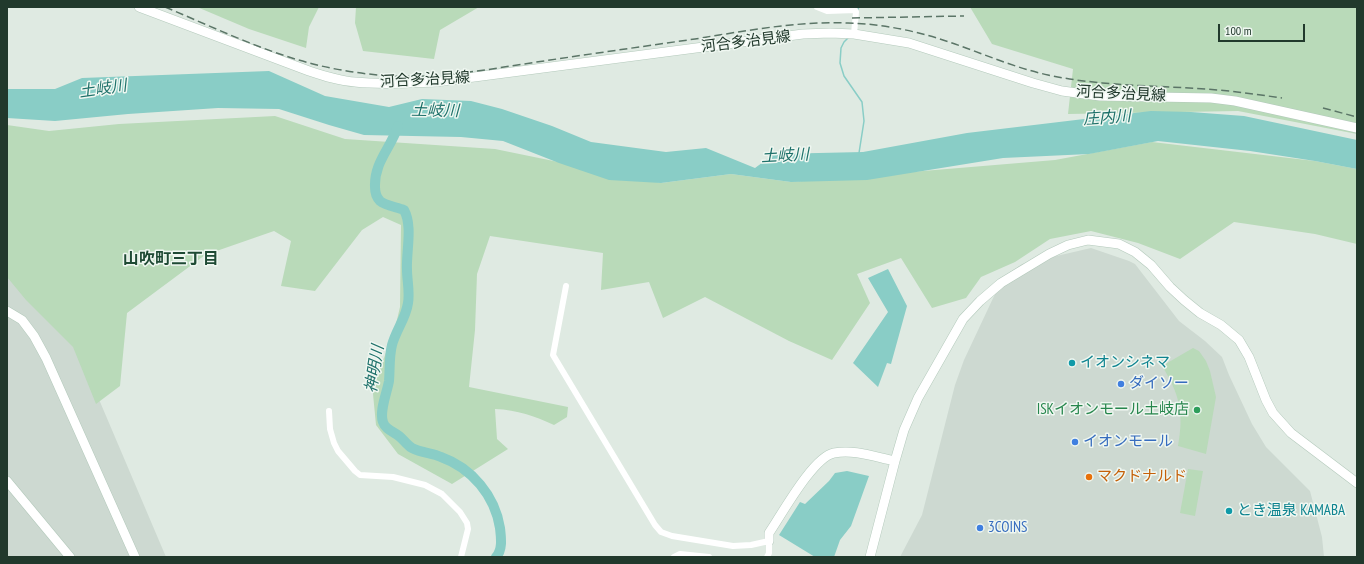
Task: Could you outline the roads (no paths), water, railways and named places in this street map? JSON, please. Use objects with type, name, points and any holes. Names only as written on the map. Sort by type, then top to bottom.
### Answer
[{"type":"street","name":"河合多治見線","points":[[139,7],[329,78],[355,82],[386,84],[436,82],[803,34],[830,32],[880,37],[909,43],[1062,91],[1100,96],[1211,98],[1235,101],[1357,128]]},
{"type":"street","points":[[817,7],[827,11],[855,10],[854,34]]},
{"type":"street","points":[[870,557],[904,430],[918,398],[963,319],[980,301],[1002,283],[1049,254],[1068,245],[1088,240],[1119,244],[1135,252],[1151,265],[1170,287],[1184,300],[1200,313],[1221,325],[1239,340],[1249,357],[1266,400],[1274,413],[1291,433],[1356,479]]},
{"type":"street","points":[[566,286],[553,355],[655,526],[661,532],[672,536],[733,546],[751,545],[769,541]]},
{"type":"street","points":[[7,312],[22,320],[34,336],[46,358],[135,557]]},
{"type":"street","points":[[329,411],[330,429],[334,443],[338,451],[355,471],[360,474],[393,477],[425,485],[442,494],[460,512],[467,523],[468,529],[462,557]]},
{"type":"street","points":[[767,557],[769,554],[769,533],[812,469],[821,460],[832,453],[848,452],[895,461]]},
{"type":"street","points":[[7,481],[70,557]]},
{"type":"street","points":[[674,557],[680,554],[709,557]]},
{"type":"water","points":[[269,71],[325,96],[389,107],[422,99],[471,101],[502,109],[552,126],[591,142],[666,152],[706,148],[755,168],[774,154],[863,152],[967,133],[1151,111],[1244,116],[1357,140],[1357,169],[1250,151],[1158,141],[1089,154],[1003,158],[867,180],[791,182],[731,174],[661,183],[609,180],[559,163],[503,141],[461,137],[364,135],[279,109],[218,108],[55,121],[7,118],[7,89],[55,89],[82,78]]},
{"type":"water","points":[[888,269],[907,306],[891,364],[887,363],[878,387],[853,363],[888,312],[868,278]]},
{"type":"water","points":[[847,471],[869,476],[851,526],[840,540],[834,557],[815,557],[779,535],[800,502],[805,504],[829,481],[835,473]]},
{"type":"waterway","points":[[849,37],[841,48],[840,63],[844,76],[862,102],[864,121],[859,153]]},
{"type":"waterway","name":"神明川","points":[[398,126],[377,170],[375,178],[375,191],[380,201],[404,210],[407,216],[409,231],[407,263],[409,295],[407,308],[391,350],[389,381],[382,418],[384,424],[412,448],[452,462],[463,468],[480,485],[493,505],[500,528],[501,547],[496,557]]},
{"type":"railway","points":[[165,7],[238,38],[294,59],[328,68],[376,75],[424,76],[457,74],[771,27],[848,23],[876,25],[916,32],[955,44],[1024,69],[1069,79],[1111,84],[1197,88],[1282,98]]},
{"type":"railway","points":[[852,18],[964,16]]},
{"type":"railway","points":[[1323,108],[1357,117]]},
{"type":"place","name":"イオンシネマ","points":[[1072,363]]},
{"type":"place","name":"ダイソー","points":[[1121,384]]},
{"type":"place","name":"ISKイオンモール土岐店","points":[[1197,410]]},
{"type":"place","name":"イオンモール","points":[[1075,442]]},
{"type":"place","name":"マクドナルド","points":[[1089,477]]},
{"type":"place","name":"とき温泉 KAMABA","points":[[1229,511]]},
{"type":"place","name":"3COINS","points":[[980,528]]},
{"type":"district","name":"山吹町三丁目","points":[[171,259]]},
{"type":"water label","name":"土岐川","points":[[103,89]]},
{"type":"water label","name":"土岐川","points":[[435,111]]},
{"type":"water label","name":"庄内川","points":[[1107,118]]},
{"type":"water label","name":"土岐川","points":[[785,156]]}]
